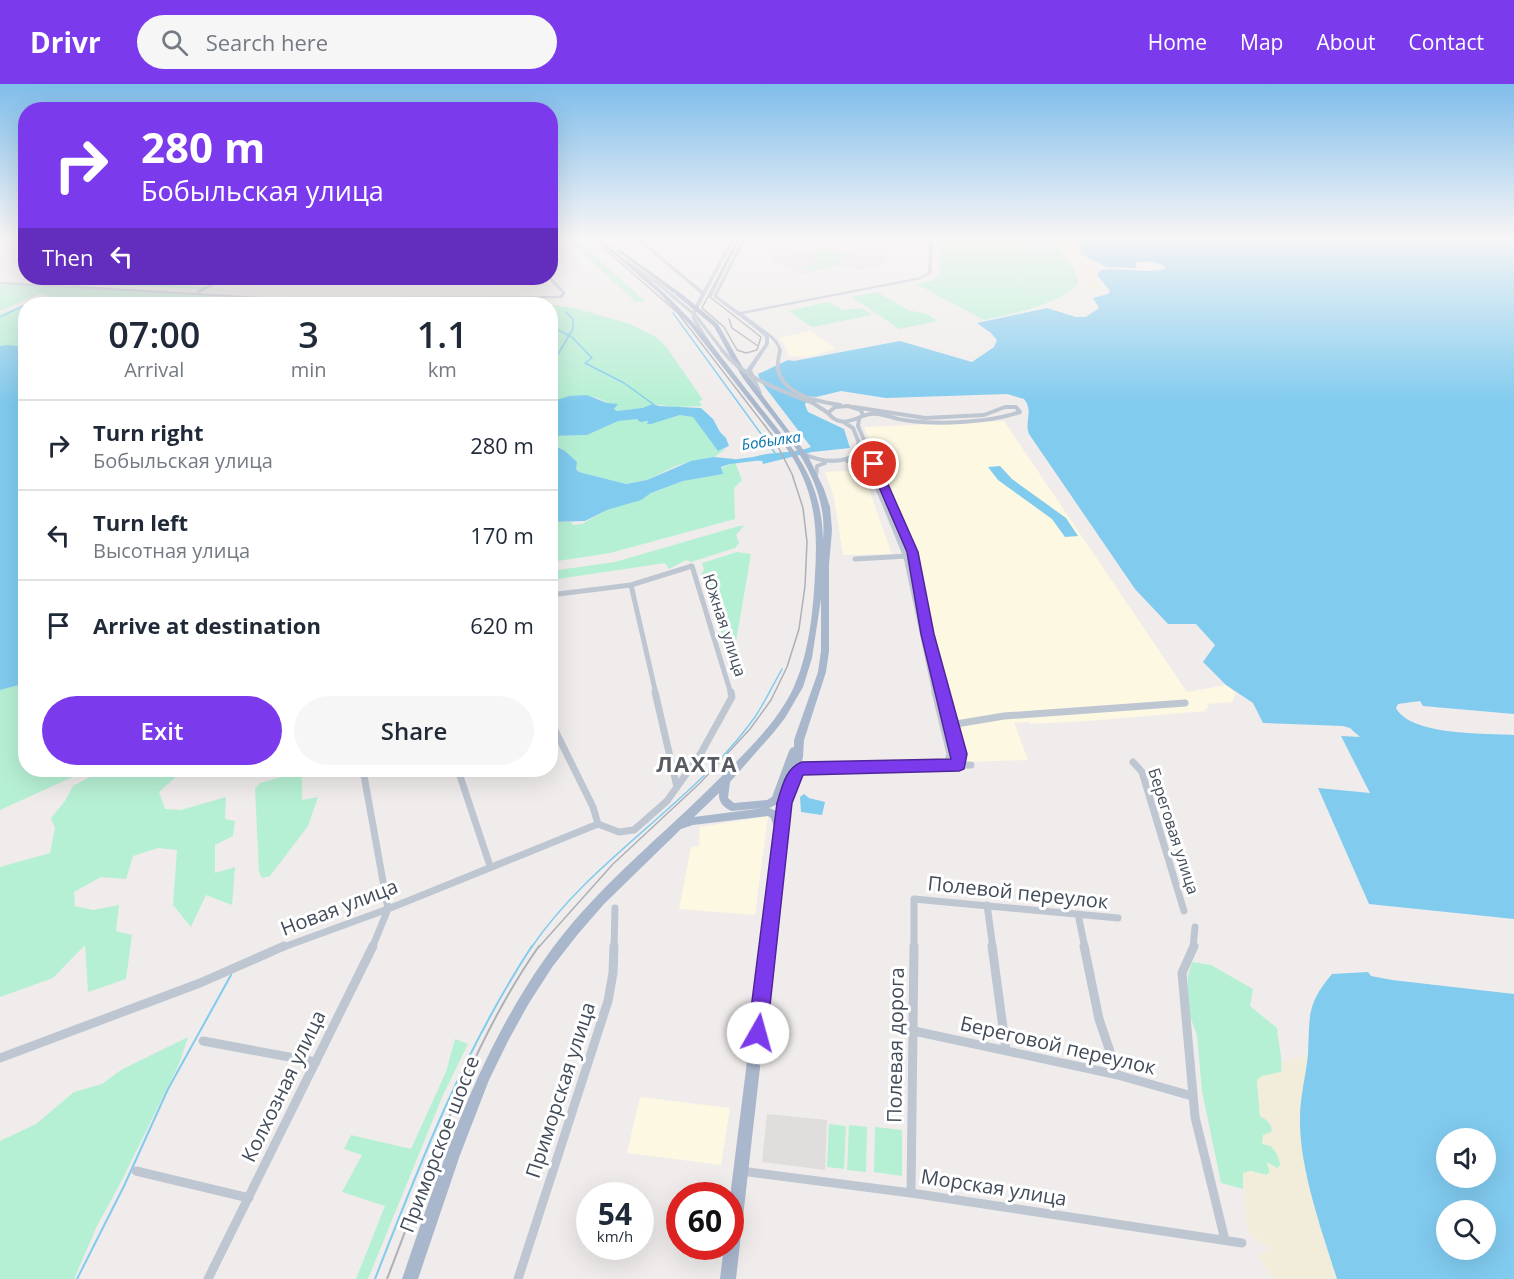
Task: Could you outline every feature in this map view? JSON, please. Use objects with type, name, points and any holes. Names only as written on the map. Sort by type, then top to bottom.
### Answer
[{"type":"main road","name":"Приморское шоссе","points":[[659,293],[681,312],[798,453],[816,477],[826,507],[828,530],[825,651],[819,680],[799,740]]},
{"type":"main road","name":"Приморское шоссе","points":[[410,1279],[467,1114],[505,1030],[549,962],[581,921],[673,829],[726,780],[772,730],[791,702],[806,671],[812,645],[818,588],[818,519],[813,492],[798,453],[744,375],[716,325],[678,293]]},
{"type":"main road","points":[[726,780],[722,794],[732,807],[772,802],[779,796],[799,740]]},
{"type":"main road","points":[[728,1279],[780,838],[785,803],[798,757],[799,740]]},
{"type":"main road","points":[[673,829],[693,820],[770,812],[778,820],[780,838]]},
{"type":"street","points":[[174,293],[246,297]]},
{"type":"street","points":[[214,293],[284,296],[563,296]]},
{"type":"street","points":[[544,295],[550,293]]},
{"type":"street","points":[[669,293],[696,316],[728,358],[741,369],[765,384],[815,401],[920,418],[984,415],[1007,407],[1016,407],[1020,412],[1003,417],[923,421],[875,413],[861,418],[839,421]]},
{"type":"street","points":[[703,293],[696,307],[694,319],[715,353]]},
{"type":"street","points":[[717,293],[720,301],[776,340],[780,350],[778,368],[782,379],[795,390],[815,401],[832,418],[852,428],[910,557],[921,634],[950,754],[947,765]]},
{"type":"street","points":[[738,314],[845,293]]},
{"type":"street","points":[[558,297],[563,296]]},
{"type":"street","points":[[696,307],[709,299],[720,301]]},
{"type":"street","points":[[756,326],[766,335],[768,342],[749,370],[764,402]]},
{"type":"street","points":[[828,413],[834,407],[843,406]]},
{"type":"street","points":[[854,407],[863,412],[858,426],[910,557],[959,754],[959,765]]},
{"type":"street","points":[[798,453],[820,460],[849,458],[858,454],[858,441]]},
{"type":"street","points":[[816,477],[816,468],[822,463],[873,460]]},
{"type":"street","points":[[855,558],[910,557]]},
{"type":"street","name":"Южная улица","points":[[631,585],[692,566],[732,692],[716,728],[677,786]]},
{"type":"street","points":[[558,594],[631,585],[677,786],[666,801],[634,830],[619,832],[598,824],[558,737]]},
{"type":"street","points":[[950,725],[1004,716],[1185,703]]},
{"type":"street","points":[[798,757],[802,765],[817,769]]},
{"type":"street","name":"Береговая улица","points":[[1133,762],[1142,772],[1184,911]]},
{"type":"street","points":[[792,779],[802,768],[972,765]]},
{"type":"street","points":[[364,777],[388,909]]},
{"type":"street","points":[[460,777],[490,866]]},
{"type":"street","name":"Новая улица","points":[[0,1058],[200,982],[285,946],[388,909],[598,824]]},
{"type":"street","name":"Полевой переулок","points":[[914,899],[1118,918]]},
{"type":"street","name":"Полевая дорога","points":[[911,1193],[914,899]]},
{"type":"street","points":[[987,905],[1006,1050]]},
{"type":"street","name":"Приморская улица","points":[[518,1279],[608,1001],[613,973],[615,908]]},
{"type":"street","name":"Колхозная улица","points":[[208,1279],[378,936],[388,909]]},
{"type":"street","points":[[1078,914],[1099,1019],[1118,1075]]},
{"type":"street","points":[[1195,927],[1195,944],[1182,973],[1183,1002],[1190,1047],[1192,1096],[1225,1240]]},
{"type":"street","name":"Береговой переулок","points":[[914,1030],[1118,1075],[1192,1096]]},
{"type":"street","points":[[203,1041],[316,1062]]},
{"type":"street","points":[[136,1171],[249,1198]]},
{"type":"street","name":"Морская улица","points":[[741,1171],[911,1193],[1242,1243]]},
{"type":"shaded area","points":[[811,331],[836,349],[806,357],[789,356],[785,345],[778,338]]},
{"type":"shaded area","points":[[1004,421],[1187,692],[1226,685],[1236,693],[1232,702],[1207,704],[1209,708],[1205,709],[1206,711],[1088,721],[1014,723],[1028,760],[967,762],[932,631],[917,558],[864,427]]},
{"type":"shaded area","points":[[861,470],[892,554],[843,555],[834,498],[825,472]]},
{"type":"shaded area","points":[[768,816],[755,915],[679,909],[691,847],[699,846],[700,827]]},
{"type":"shaded area","points":[[640,1097],[730,1108],[721,1165],[627,1153]]},
{"type":"shaded area","points":[[767,1114],[827,1120],[825,1170],[762,1162]]},
{"type":"green space","points":[[0,293],[152,293],[225,297],[54,297],[39,294],[32,297],[18,297],[18,303],[0,311]]},
{"type":"green space","points":[[626,293],[636,293],[645,301],[624,303],[635,301]]},
{"type":"green space","points":[[878,293],[908,310],[927,314],[938,321],[899,329],[852,297]]},
{"type":"green space","points":[[933,293],[1067,293],[1047,303],[984,320]]},
{"type":"green space","points":[[829,302],[843,310],[862,308],[872,315],[812,327],[788,311]]},
{"type":"green space","points":[[558,306],[574,308],[630,324],[656,337],[667,348],[703,400],[699,401],[702,406],[676,407],[653,404],[642,408],[617,411],[609,404],[593,397],[558,401]]},
{"type":"green space","points":[[18,308],[18,347],[0,346],[0,314]]},
{"type":"green space","points":[[680,415],[693,416],[718,450],[726,449],[714,457],[678,465],[647,480],[626,484],[579,472],[576,469],[576,462],[558,447],[558,436],[587,435],[618,420],[637,419],[653,423]]},
{"type":"green space","points":[[735,462],[742,480],[734,488],[735,519],[610,553],[558,561],[558,522],[582,524],[607,510],[683,481],[722,474],[721,468]]},
{"type":"green space","points":[[744,526],[736,535],[739,543],[735,548],[691,562],[686,560],[669,569],[665,563],[558,579],[558,570],[615,562]]},
{"type":"green space","points":[[737,552],[751,554],[735,647],[736,657],[729,666],[701,575],[704,569],[702,563]]},
{"type":"green space","points":[[18,685],[18,777],[73,777],[0,810],[0,690]]},
{"type":"green space","points":[[90,777],[176,777],[159,792],[165,809],[181,810],[226,797],[225,819],[235,821],[233,836],[215,845],[215,873],[235,867],[232,905],[206,895],[191,927],[173,905],[177,850],[158,848],[133,856],[126,879],[101,877],[74,892],[75,906],[93,910],[119,905],[116,931],[132,935],[126,979],[88,992],[85,945],[53,978],[0,997],[0,867],[50,853],[55,828],[51,818],[65,801],[73,786]]},
{"type":"green space","points":[[281,777],[302,777],[302,800],[318,797],[308,826],[270,876],[262,878],[259,872],[255,789],[260,783]]},
{"type":"green space","points":[[1192,962],[1211,965],[1253,989],[1250,1006],[1277,1028],[1281,1072],[1257,1080],[1260,1116],[1270,1125],[1271,1146],[1281,1165],[1277,1169],[1267,1163],[1270,1172],[1266,1175],[1251,1171],[1243,1173],[1243,1189],[1221,1183],[1202,1091],[1197,1035],[1188,1011],[1188,976]]},
{"type":"green space","points":[[188,1037],[179,1064],[97,1226],[74,1279],[0,1279],[0,1141],[36,1124],[74,1092],[102,1084],[121,1070]]},
{"type":"green space","points":[[455,1039],[468,1044],[443,1095],[368,1279],[356,1279],[385,1206],[342,1192],[362,1155],[344,1149],[351,1135],[411,1149],[446,1072]]},
{"type":"green space","points":[[829,1124],[846,1126],[844,1169],[827,1167]]},
{"type":"green space","points":[[849,1125],[867,1127],[866,1172],[847,1170]]},
{"type":"green space","points":[[875,1127],[902,1130],[902,1176],[874,1172]]},
{"type":"sand","points":[[1308,1055],[1300,1119],[1312,1198],[1337,1279],[1274,1279],[1258,1257],[1269,1248],[1249,1234],[1246,1220],[1243,1173],[1251,1171],[1266,1175],[1270,1172],[1267,1162],[1277,1168],[1281,1165],[1271,1146],[1262,1144],[1263,1135],[1271,1132],[1273,1128],[1270,1121],[1260,1116],[1257,1080],[1262,1076],[1281,1072],[1283,1061]]},
{"type":"water","points":[[1514,293],[1514,714],[1423,706],[1420,701],[1398,704],[1396,708],[1404,717],[1432,728],[1467,733],[1514,735],[1514,919],[1369,904],[1318,788],[1370,793],[1341,736],[1360,737],[1350,728],[1343,726],[1263,723],[1253,703],[1226,685],[1203,662],[1215,645],[1196,624],[1168,624],[1135,589],[1029,434],[1029,412],[1024,399],[1007,394],[886,398],[841,391],[816,397],[808,396],[805,405],[808,412],[844,429],[850,448],[812,452],[763,464],[762,461],[755,460],[754,457],[761,455],[811,447],[761,382],[758,374],[788,360],[794,361],[900,341],[972,362],[994,347],[997,340],[977,323],[1047,308],[1076,317],[1086,317],[1099,308],[1093,298],[1108,294]]},
{"type":"water","points":[[0,346],[18,346],[18,685],[0,690]]},
{"type":"water","points":[[587,395],[607,403],[618,404],[614,409],[617,411],[642,408],[653,404],[701,408],[713,419],[729,446],[718,451],[693,417],[680,415],[651,424],[647,424],[648,421],[640,422],[637,419],[618,421],[587,435],[558,436],[558,400],[569,396]]},
{"type":"water","points":[[558,447],[577,462],[576,469],[579,472],[626,484],[647,480],[691,461],[714,457],[734,459],[735,462],[721,467],[723,474],[683,481],[651,493],[641,500],[607,510],[585,521],[558,522]]},
{"type":"water","points":[[1000,466],[1012,479],[1066,518],[1078,536],[1065,537],[1052,519],[998,480],[988,467]]},
{"type":"water","points":[[804,794],[809,798],[825,802],[822,815],[801,812],[800,797]]},
{"type":"water","points":[[1368,972],[1371,976],[1392,980],[1514,994],[1514,1279],[1337,1279],[1307,1178],[1300,1118],[1311,1011],[1332,974]]},
{"type":"waterway","points":[[0,317],[18,308]]},
{"type":"waterway","points":[[566,312],[573,319],[573,329],[569,336]]},
{"type":"waterway","points":[[673,313],[775,453]]},
{"type":"waterway","points":[[558,330],[569,336]]},
{"type":"waterway","points":[[558,354],[569,336]]},
{"type":"waterway","points":[[569,336],[592,358],[585,363],[624,383],[653,404]]},
{"type":"waterway","name":"Бобылка","points":[[723,463],[767,457]]},
{"type":"waterway","points":[[531,948],[583,886],[702,778],[730,748],[755,717],[782,669]]},
{"type":"waterway","points":[[375,1279],[464,1066],[532,946]]},
{"type":"waterway","points":[[77,1279],[124,1186],[168,1089],[231,975]]},
{"type":"tram line","points":[[710,293],[702,308],[724,327],[737,350],[746,353],[757,350],[761,337],[710,297],[712,293]]},
{"type":"tram line","points":[[729,319],[732,328],[758,346]]},
{"type":"railway","points":[[538,948],[613,864],[700,783],[750,729],[771,700],[787,667],[799,629],[805,586],[807,542],[803,508],[792,474],[772,435],[678,313],[655,293]]},
{"type":"railway","points":[[387,1279],[436,1150],[472,1066],[514,984],[539,946]]},
{"type":"district","name":"ЛАХТА","points":[[697,763]]},
{"type":"route","points":[[758,1033],[785,803],[792,779],[802,768],[959,765],[959,754],[928,634],[912,552],[874,464]]}]
